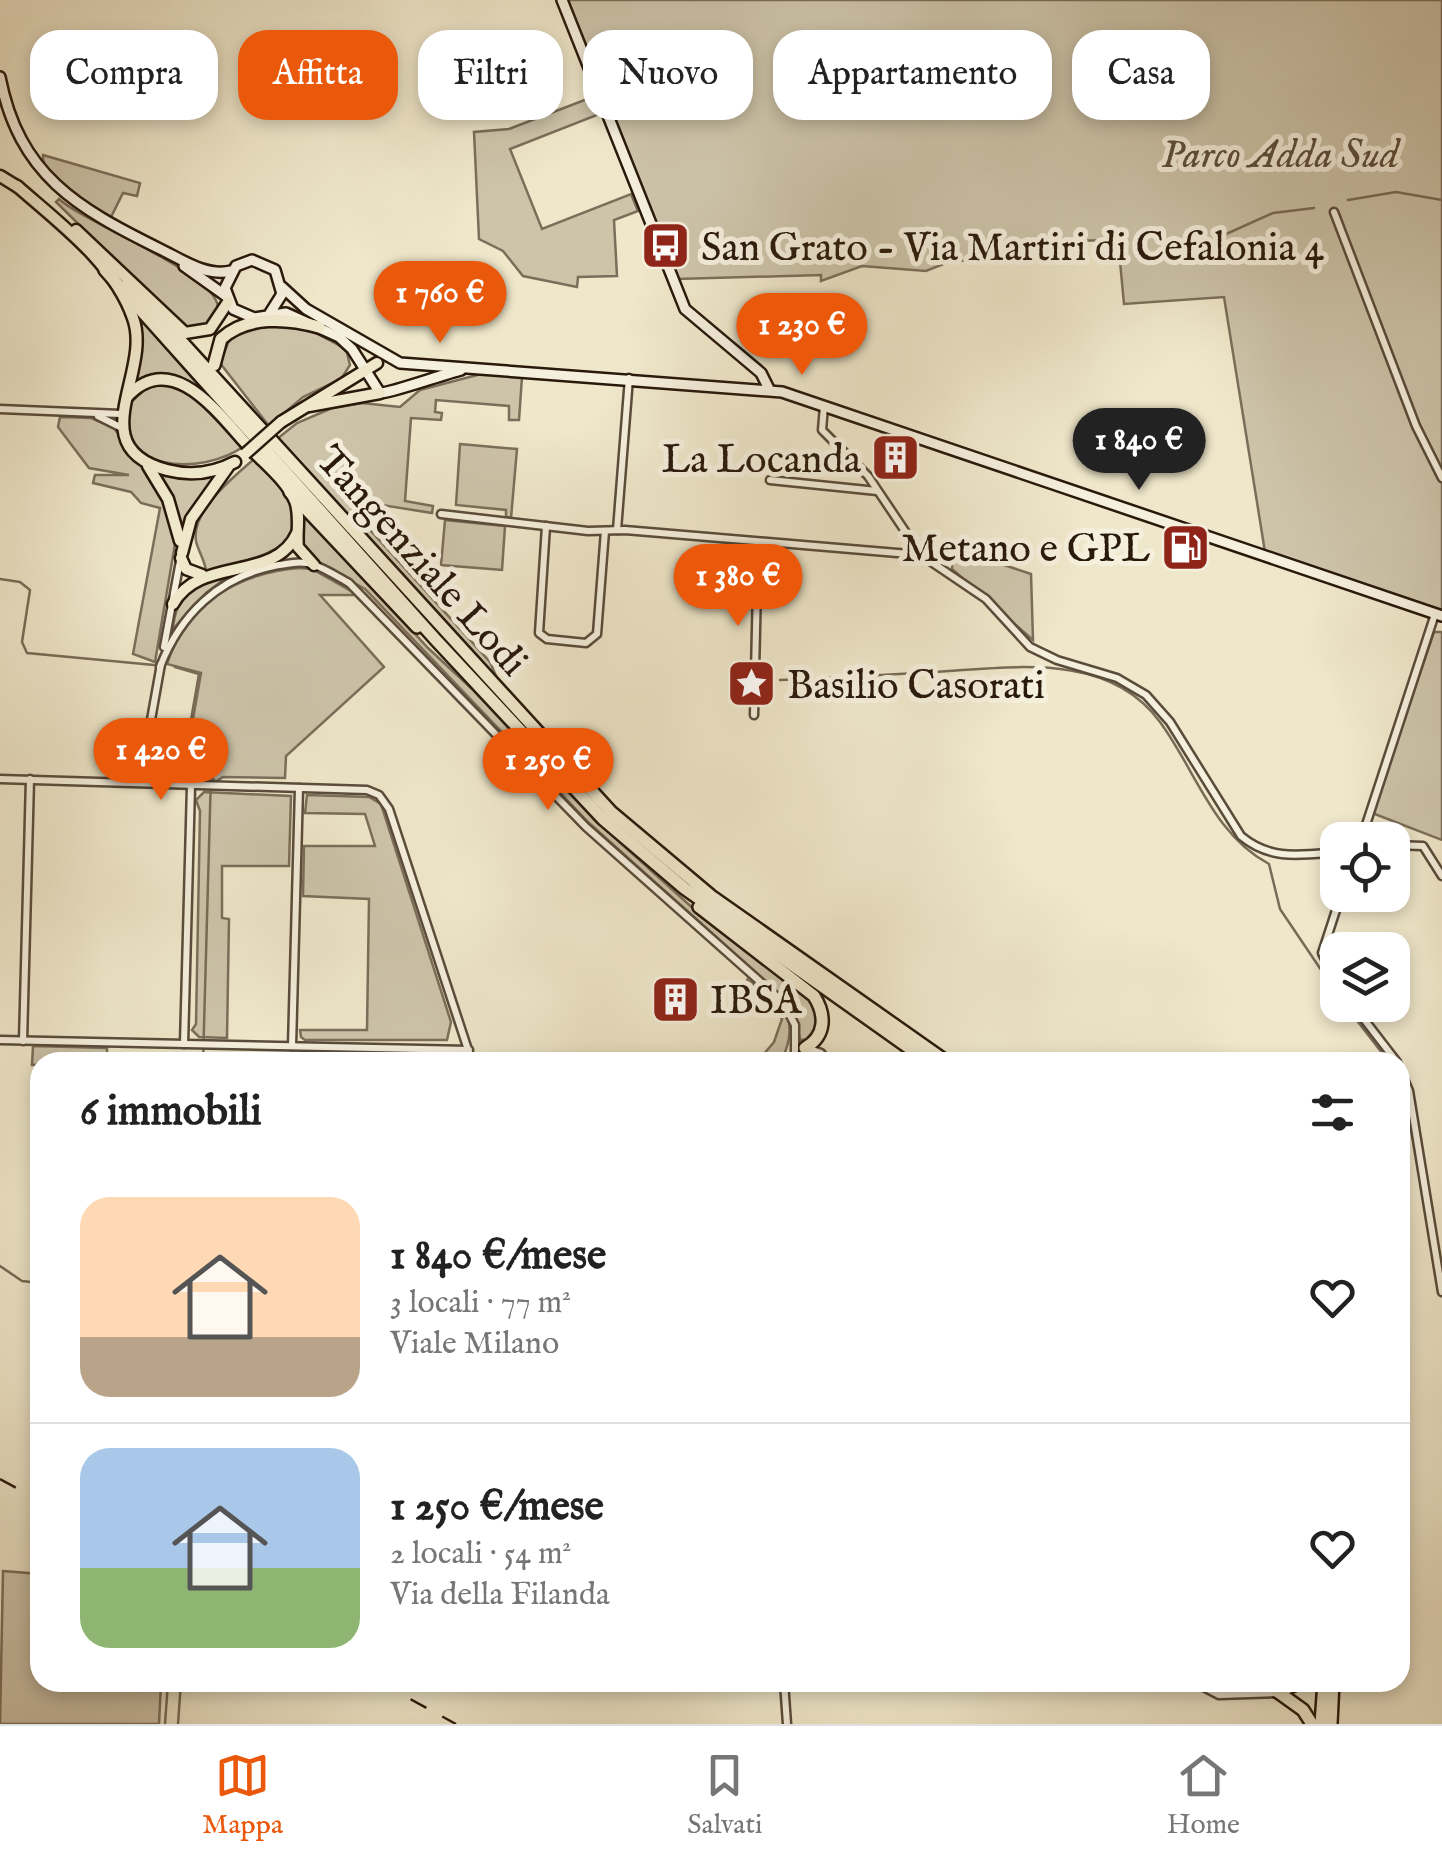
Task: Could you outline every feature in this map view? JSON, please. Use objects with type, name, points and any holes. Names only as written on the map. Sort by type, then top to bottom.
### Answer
[{"type":"highway","points":[[105,270],[578,794],[684,888],[915,1052]]},
{"type":"highway","name":"Tangenziale Lodi","points":[[128,283],[561,761],[636,835],[698,887],[933,1052]]},
{"type":"highway","points":[[240,407],[214,365],[216,339],[230,324],[246,317]]},
{"type":"highway","points":[[214,365],[221,339],[242,326],[289,320],[319,327]]},
{"type":"highway","points":[[290,492],[402,616],[434,638]]},
{"type":"highway","points":[[684,888],[712,919],[814,996],[822,1026],[818,1038],[797,1052]]},
{"type":"highway","points":[[1278,1692],[1303,1710],[1312,1724]]},
{"type":"highway","points":[[1321,1724],[1323,1692]]},
{"type":"highway","points":[[1331,1724],[1333,1692]]},
{"type":"main road","points":[[0,176],[16,186],[105,270],[129,308],[136,330],[136,358],[122,410],[123,429],[168,499],[186,569],[203,575]]},
{"type":"main road","name":"Tangenziale Lodi","points":[[16,186],[76,230],[128,283]]},
{"type":"main road","points":[[128,283],[179,329],[192,334],[210,329],[227,300]]},
{"type":"main road","points":[[181,555],[187,527],[200,504],[240,458],[286,418],[382,361]]},
{"type":"main road","points":[[122,410],[130,394],[147,382],[166,379],[184,384],[290,492],[297,508],[298,548],[314,564]]},
{"type":"main road","points":[[286,418],[338,397],[380,392]]},
{"type":"main road","points":[[140,458],[181,472],[208,471],[240,458]]},
{"type":"main road","points":[[173,604],[184,587],[203,575],[269,560],[284,551],[297,532]]},
{"type":"street","points":[[562,0],[644,214],[685,308],[765,378],[769,390]]},
{"type":"street","points":[[0,77],[23,144],[52,183],[92,214],[206,270],[231,271],[242,262],[261,261],[275,270],[282,287],[306,309],[382,361],[769,390],[1438,615],[1367,822]]},
{"type":"street","points":[[1334,212],[1416,426],[1442,478]]},
{"type":"street","points":[[162,250],[246,317],[286,313],[345,341],[380,392],[396,393],[404,385],[478,367]]},
{"type":"street","points":[[227,300],[231,271]]},
{"type":"street","points":[[270,312],[280,301],[282,287]]},
{"type":"street","points":[[742,387],[743,359]]},
{"type":"street","points":[[400,363],[406,374],[404,385]]},
{"type":"street","points":[[617,530],[629,378]]},
{"type":"street","points":[[824,406],[822,430],[879,491],[921,555],[986,599],[1036,651],[1136,687],[1170,722],[1228,819],[1249,842],[1277,855],[1320,853]]},
{"type":"street","points":[[0,408],[92,415],[122,410]]},
{"type":"street","points":[[92,415],[123,429]]},
{"type":"street","points":[[770,480],[879,491]]},
{"type":"street","points":[[441,514],[546,526],[921,555]]},
{"type":"street","points":[[546,526],[539,633],[547,639],[586,643],[597,634],[606,531]]},
{"type":"street","points":[[754,715],[758,543]]},
{"type":"street","points":[[140,781],[181,555]]},
{"type":"street","points":[[160,667],[180,626],[226,584],[276,566],[314,564],[362,593],[586,827],[783,1002],[795,1025],[796,1052]]},
{"type":"street","points":[[0,779],[140,781],[379,795],[389,808],[469,1050],[0,1040]]},
{"type":"street","points":[[23,1040],[30,780]]},
{"type":"street","points":[[184,1044],[191,786]]},
{"type":"street","points":[[292,1046],[299,788]]},
{"type":"street","points":[[1410,846],[1423,846],[1442,876]]},
{"type":"street","points":[[1366,1022],[1388,1052]]},
{"type":"street","points":[[1410,1118],[1442,1292]]},
{"type":"street","points":[[785,1692],[787,1724]]},
{"type":"street","points":[[1212,1692],[1218,1695],[1278,1692]]},
{"type":"green space","name":"Parco Adda Sud","points":[[567,0],[1442,0],[1442,611],[1265,552],[1224,297],[1124,304],[1118,240],[1064,241],[985,260],[951,261],[926,271],[862,266],[821,281],[821,275],[677,279],[614,120],[753,120],[753,30],[583,30],[583,41]]},
{"type":"green space","points":[[583,101],[584,120],[510,149],[542,229],[631,194],[638,211],[614,220],[617,276],[578,277],[577,287],[523,276],[503,251],[479,239],[474,132],[509,129],[532,120],[563,120],[563,108]]},
{"type":"green space","points":[[43,155],[140,183],[137,196],[123,193],[111,217],[58,182],[44,164]]},
{"type":"green space","points":[[59,199],[198,281],[213,295],[218,309],[210,324],[195,330],[183,327],[56,202]]},
{"type":"green space","points":[[142,321],[201,388],[168,374],[135,384]]},
{"type":"green space","points":[[284,325],[310,330],[346,349],[350,365],[341,379],[303,397],[269,426],[220,363],[230,338],[258,328]]},
{"type":"green space","points":[[481,374],[522,377],[519,420],[509,420],[509,406],[436,400],[435,412],[442,413],[441,420],[411,418],[405,501],[433,506],[432,513],[363,502],[352,510],[490,662],[499,683],[277,439],[297,423],[332,408],[362,403],[400,407],[420,390]]},
{"type":"green space","points":[[166,383],[194,394],[244,446],[227,456],[185,464],[146,455],[133,443],[128,426],[131,402],[150,385]]},
{"type":"green space","points":[[60,417],[91,418],[113,427],[159,488],[175,544],[155,662],[133,654],[160,508],[141,503],[131,492],[93,483],[95,475],[129,475],[89,468],[58,427]]},
{"type":"green space","points":[[460,444],[517,449],[511,518],[506,517],[506,510],[456,505]]},
{"type":"green space","points":[[254,459],[287,494],[296,513],[295,528],[273,550],[206,571],[196,541],[200,518],[226,484]]},
{"type":"green space","points":[[158,473],[216,475],[184,528]]},
{"type":"green space","points":[[305,513],[428,648],[472,689],[594,819],[706,920],[812,1001],[819,1021],[810,1039],[800,1040],[795,1013],[781,995],[589,823],[365,589],[314,561],[301,543]]},
{"type":"green space","points":[[445,520],[505,526],[502,570],[441,565]]},
{"type":"green space","points":[[953,548],[1031,574],[1033,640],[952,569]]},
{"type":"green space","points":[[312,569],[358,595],[320,595],[384,667],[286,756],[285,778],[223,777],[215,782],[190,736],[201,673],[167,664],[187,624],[218,595],[256,577]]},
{"type":"green space","points":[[233,573],[206,593],[173,629],[184,597]]},
{"type":"green space","points":[[1434,632],[1442,632],[1442,840],[1410,828],[1410,822],[1395,822],[1372,813]]},
{"type":"green space","points":[[204,792],[291,796],[289,866],[222,866],[222,918],[229,919],[227,1038],[199,1037],[192,1030],[196,1024],[200,811],[196,800]]},
{"type":"green space","points":[[307,795],[369,797],[381,804],[451,1022],[447,1040],[301,1037],[300,1030],[367,1030],[369,899],[303,896],[304,846],[375,846],[365,814],[305,813]]},
{"type":"green space","points":[[750,976],[786,1013],[790,1034],[785,1052],[766,1052],[774,1042],[782,1019],[751,981],[745,983]]},
{"type":"green space","points":[[33,1046],[107,1048],[107,1052],[33,1052]]},
{"type":"green space","points":[[3,1571],[30,1573],[30,1692],[161,1692],[159,1724],[0,1724]]},
{"type":"waterway","points":[[1348,200],[1396,192],[1442,200]]},
{"type":"waterway","points":[[1204,244],[1273,213],[1314,208]]},
{"type":"waterway","points":[[0,579],[20,582],[30,590],[22,642],[27,653],[154,665]]},
{"type":"waterway","points":[[175,667],[199,674],[188,737],[211,775],[203,1052]]},
{"type":"waterway","points":[[780,680],[1025,667],[1085,673],[1113,683],[1138,699],[1160,722],[1219,819],[1233,836],[1269,864],[1280,909],[1320,968]]},
{"type":"waterway","points":[[1358,1022],[1381,1052]]},
{"type":"waterway","points":[[0,1266],[30,1282]]},
{"type":"waterway","points":[[165,1724],[167,1692]]},
{"type":"waterway","points":[[178,1724],[180,1692]]},
{"type":"railway","points":[[0,1479],[30,1496]]},
{"type":"railway","points":[[397,1692],[456,1724]]},
{"type":"place","name":"San Grato - Via Martiri di Cefalonia 4","points":[[666,246]]},
{"type":"place","name":"La Locanda","points":[[896,458]]},
{"type":"place","name":"Metano e GPL","points":[[1185,547]]},
{"type":"place","name":"Basilio Casorati","points":[[752,684]]},
{"type":"place","name":"IBSA","points":[[675,999]]}]
